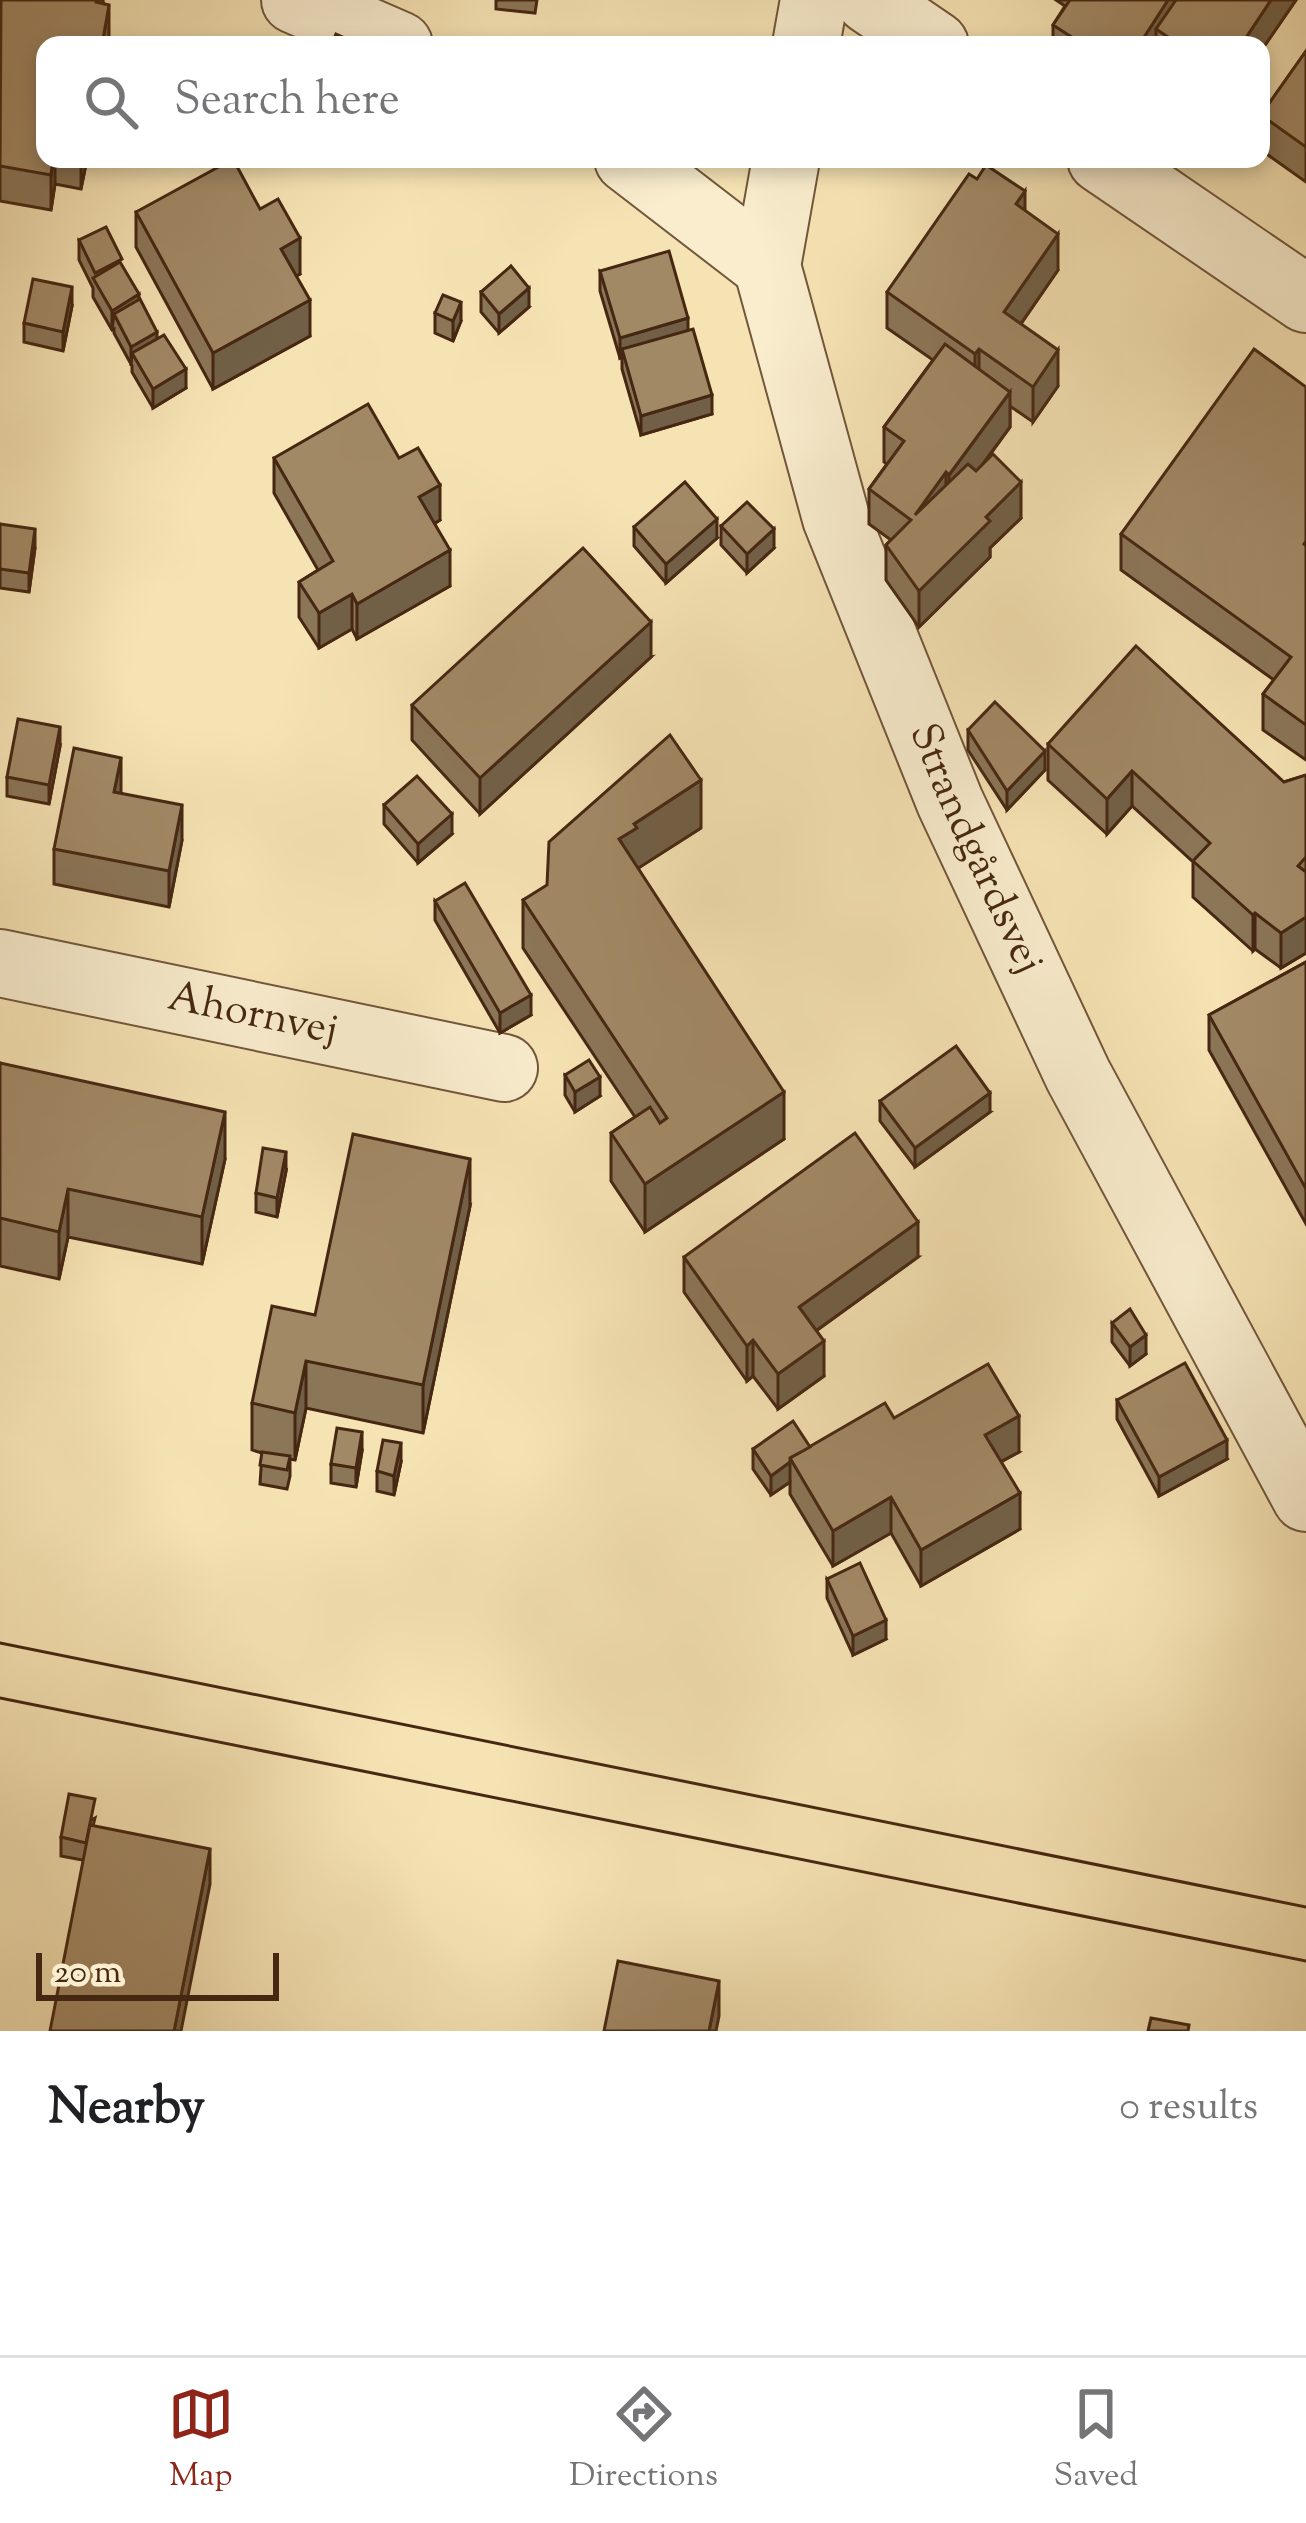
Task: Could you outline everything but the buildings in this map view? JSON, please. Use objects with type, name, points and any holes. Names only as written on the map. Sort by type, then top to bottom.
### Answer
[{"type":"street","points":[[295,0],[378,36]]},
{"type":"street","points":[[808,36],[814,0]]},
{"type":"street","points":[[869,0],[922,36]]},
{"type":"street","points":[[640,168],[767,266]]},
{"type":"street","name":"Strandgårdsvej","points":[[784,168],[767,266],[836,518],[950,802],[1078,1075],[1306,1498]]},
{"type":"street","points":[[1114,168],[1306,299]]},
{"type":"street","name":"Ahornvej","points":[[0,963],[504,1068]]},
{"type":"tram line","points":[[0,1643],[1306,1907]]},
{"type":"tram line","points":[[0,1698],[1306,1961]]}]
